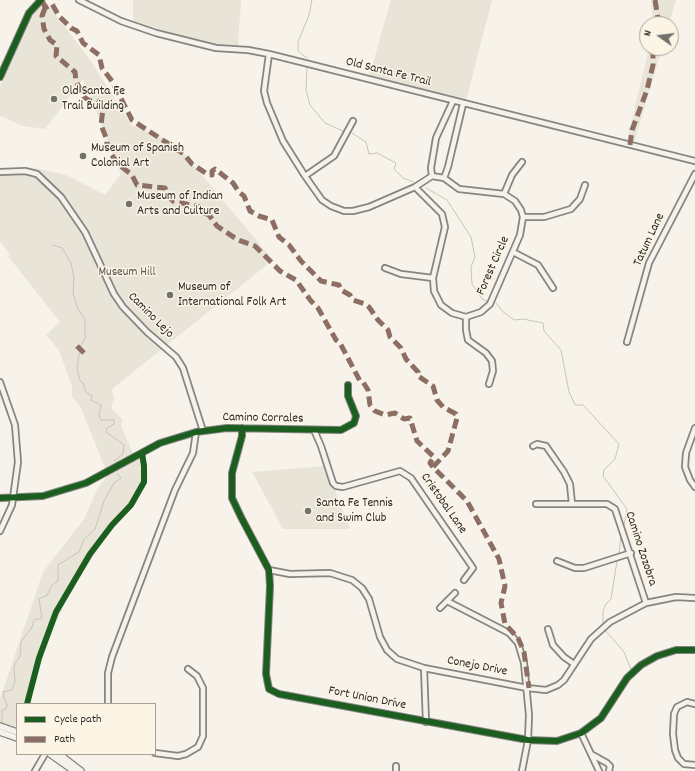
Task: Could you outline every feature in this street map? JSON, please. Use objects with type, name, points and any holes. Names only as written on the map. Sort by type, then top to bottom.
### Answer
[{"type":"main road","points":[[0,726],[16,732]]},
{"type":"main road","points":[[0,732],[16,738]]},
{"type":"main road","points":[[51,755],[74,771]]},
{"type":"main road","points":[[59,755],[81,771]]},
{"type":"street","points":[[0,77],[29,13],[41,0]]},
{"type":"street","name":"Old Santa Fe Trail","points":[[79,0],[121,21],[148,31],[216,48],[248,50],[269,54],[463,104],[695,160]]},
{"type":"street","points":[[269,54],[264,91],[283,141],[322,200],[330,206],[344,211],[354,211],[369,207],[415,187],[432,176],[444,178],[459,190],[504,194],[515,201],[521,210],[523,217],[555,215],[571,209],[580,199],[585,185]]},
{"type":"street","points":[[432,176],[431,168],[436,138],[453,101]]},
{"type":"street","points":[[444,178],[463,104]]},
{"type":"street","points":[[305,176],[334,156],[353,121]]},
{"type":"street","points":[[504,194],[512,175],[522,162]]},
{"type":"street","name":"Camino Lejo","points":[[0,172],[25,171],[40,175],[72,212],[85,232],[118,301],[137,322],[176,357],[183,368],[203,431]]},
{"type":"street","name":"Tatum Lane","points":[[627,342],[649,262],[695,174]]},
{"type":"street","points":[[415,187],[442,214],[445,227],[433,278],[434,291],[441,305],[452,313],[466,318],[468,340],[486,353],[492,361],[493,371],[489,384]]},
{"type":"street","name":"Forest Circle","points":[[466,318],[481,312],[490,304],[520,235],[523,217]]},
{"type":"street","points":[[513,252],[538,265],[553,288]]},
{"type":"street","points":[[386,268],[401,274],[433,278]]},
{"type":"street","points":[[0,382],[8,399],[16,429],[18,462],[14,498],[0,531]]},
{"type":"street","name":"Camino Corrales","points":[[0,498],[43,496],[86,484],[160,443],[196,432],[242,428],[341,430],[354,423],[356,416],[348,396],[348,385]]},
{"type":"street","name":"Fort Union Drive","points":[[242,428],[242,436],[232,473],[232,498],[269,570],[270,586],[266,674],[269,689],[279,694],[528,740],[557,741],[581,733],[600,718],[627,678],[641,665],[657,656],[676,650],[695,650]]},
{"type":"street","points":[[695,428],[686,453],[685,466],[690,480],[695,487]]},
{"type":"street","name":"Cristobal Lane","points":[[314,430],[333,483],[336,486],[343,487],[400,471],[412,478],[473,568],[464,580]]},
{"type":"street","points":[[108,703],[108,673],[112,657],[175,490],[193,453],[196,432]]},
{"type":"street","points":[[533,446],[537,444],[546,446],[564,472],[570,484],[572,504]]},
{"type":"street","name":"Camino Zozobra","points":[[536,504],[606,504],[615,509],[631,553],[646,603]]},
{"type":"street","points":[[557,561],[575,568],[584,568],[631,553]]},
{"type":"street","name":"Conejo Drive","points":[[269,570],[290,574],[330,573],[352,580],[362,588],[369,599],[380,637],[387,650],[397,659],[424,668],[527,688],[546,690],[558,685],[591,639],[603,627],[646,603],[676,597],[695,598]]},
{"type":"street","points":[[440,608],[455,592]]},
{"type":"street","points":[[447,601],[508,633],[518,643],[524,663],[527,688],[528,740],[522,771]]},
{"type":"street","points":[[548,629],[553,645],[564,657],[574,664]]},
{"type":"street","points":[[424,668],[426,722]]},
{"type":"street","points":[[156,753],[178,756],[186,754],[198,747],[203,736],[203,688],[197,676],[188,669]]},
{"type":"street","points":[[695,704],[687,702],[677,707],[674,714],[673,734],[674,750],[678,758],[684,764],[695,765]]},
{"type":"street","points":[[581,733],[600,771]]},
{"type":"street","points":[[591,754],[608,763],[610,766],[609,771]]},
{"type":"street","points":[[35,771],[44,755]]},
{"type":"green space","points":[[133,0],[241,0],[238,47],[206,43],[133,22]]},
{"type":"green space","points":[[391,0],[492,0],[466,101],[369,77]]},
{"type":"green space","points":[[651,0],[676,0],[671,16],[652,16]]},
{"type":"green space","name":"Museum Hill","points":[[45,1],[91,61],[131,125],[174,142],[273,260],[112,389],[114,399],[111,408],[122,419],[121,426],[135,458],[143,454],[146,458],[148,479],[133,506],[110,531],[69,594],[49,638],[33,683],[29,703],[16,703],[16,727],[0,722],[0,699],[43,572],[84,519],[98,488],[108,475],[81,408],[72,396],[72,387],[59,350],[46,335],[60,322],[8,256],[10,255],[0,241],[0,173],[30,174],[31,167],[66,175],[105,195],[121,174],[83,79],[45,129],[23,126],[0,116],[0,86],[33,12]]},
{"type":"green space","points":[[647,56],[660,56],[634,143],[627,141]]},
{"type":"green space","name":"Santa Fe Tennis and Swim Club","points":[[326,466],[350,529],[283,529],[252,472]]},
{"type":"waterway","points":[[307,58],[298,51],[298,42],[309,15],[312,0]]},
{"type":"waterway","points":[[307,67],[306,90],[310,105],[325,123],[343,131]]},
{"type":"waterway","points":[[352,133],[366,142],[369,154],[377,153],[396,163],[394,169],[403,178],[414,182]]},
{"type":"waterway","points":[[426,188],[447,200],[471,237],[475,257],[471,267],[472,284],[483,300],[488,301]]},
{"type":"waterway","points":[[53,245],[62,248],[71,263],[74,278],[73,293],[78,309],[85,319],[85,338],[80,348],[77,368],[80,381],[83,383],[86,392],[92,396],[91,400],[101,405],[99,415],[101,420],[114,420],[114,424],[107,428],[106,432],[124,445],[123,454],[114,461]]},
{"type":"waterway","points":[[496,303],[502,311],[514,320],[523,319],[543,323],[544,331],[561,350],[569,392],[575,405],[583,405],[619,444],[615,459],[604,470],[603,476],[627,509],[624,525]]},
{"type":"waterway","points":[[2,722],[2,710],[6,709],[7,704],[3,692],[12,690],[15,681],[14,666],[20,656],[21,642],[32,627],[34,620],[42,618],[39,599],[47,595],[52,585],[58,581],[58,565],[79,552],[84,539],[95,529],[104,501],[114,483],[121,478],[118,474]]},
{"type":"waterway","points":[[619,554],[621,536]]},
{"type":"waterway","points":[[603,625],[603,611],[606,604],[611,599],[617,561]]},
{"type":"waterway","points":[[605,630],[624,652],[632,672]]},
{"type":"marked path","points":[[655,0],[658,16]]},
{"type":"marked path","points":[[43,2],[45,8],[52,4],[59,16],[71,28],[77,31],[83,43],[99,55],[102,68],[112,81],[132,120],[184,154],[192,164],[207,174],[212,175],[212,171],[215,169],[233,183],[239,192],[244,196],[250,211],[259,216],[272,220],[279,237],[289,245],[301,261],[321,281],[339,285],[341,290],[350,295],[353,300],[369,307],[378,320],[388,330],[390,337],[401,348],[406,359],[418,372],[418,376],[433,386],[437,400],[443,407],[456,414],[457,418],[448,451],[433,467],[467,501],[499,559],[505,586],[501,603],[505,624],[518,638],[524,652],[529,688]]},
{"type":"marked path","points":[[45,8],[42,16],[44,29],[50,40],[57,45],[56,56],[75,72],[76,81],[84,97],[90,101],[96,100],[100,102],[103,109],[101,125],[107,140],[107,148],[118,164],[132,175],[137,185],[165,188],[168,196],[173,201],[200,207],[200,211],[209,215],[217,226],[238,240],[255,246],[280,271],[296,280],[318,308],[336,340],[340,343],[360,381],[363,382],[368,390],[370,405],[375,411],[385,415],[395,413],[404,419],[410,418],[417,441],[434,457],[430,463],[433,467]]},
{"type":"marked path","points":[[630,145],[632,130],[647,90],[653,65],[653,56]]},
{"type":"marked path","points":[[77,346],[84,353]]},
{"type":"cycle path","points":[[0,77],[29,13],[41,0]]},
{"type":"cycle path","points":[[0,498],[43,496],[86,483],[160,443],[196,432],[227,428],[341,430],[354,423],[356,416],[348,396],[348,385]]},
{"type":"cycle path","points":[[242,428],[242,436],[232,473],[232,498],[269,570],[270,586],[266,674],[269,689],[279,694],[528,740],[557,741],[581,733],[601,718],[627,678],[641,665],[657,656],[676,650],[695,650]]},
{"type":"cycle path","points":[[27,703],[39,658],[56,612],[90,554],[112,525],[131,505],[144,482],[142,453]]},
{"type":"place","name":"Old Santa Fe Trail Building","points":[[54,99]]},
{"type":"place","name":"Museum of Spanish Colonial Art","points":[[83,156]]},
{"type":"place","name":"Museum of Indian Arts and Culture","points":[[129,204]]},
{"type":"place","name":"Museum of International Folk Art","points":[[170,295]]},
{"type":"place","name":"Santa Fe Tennis and Swim Club","points":[[308,511]]}]
